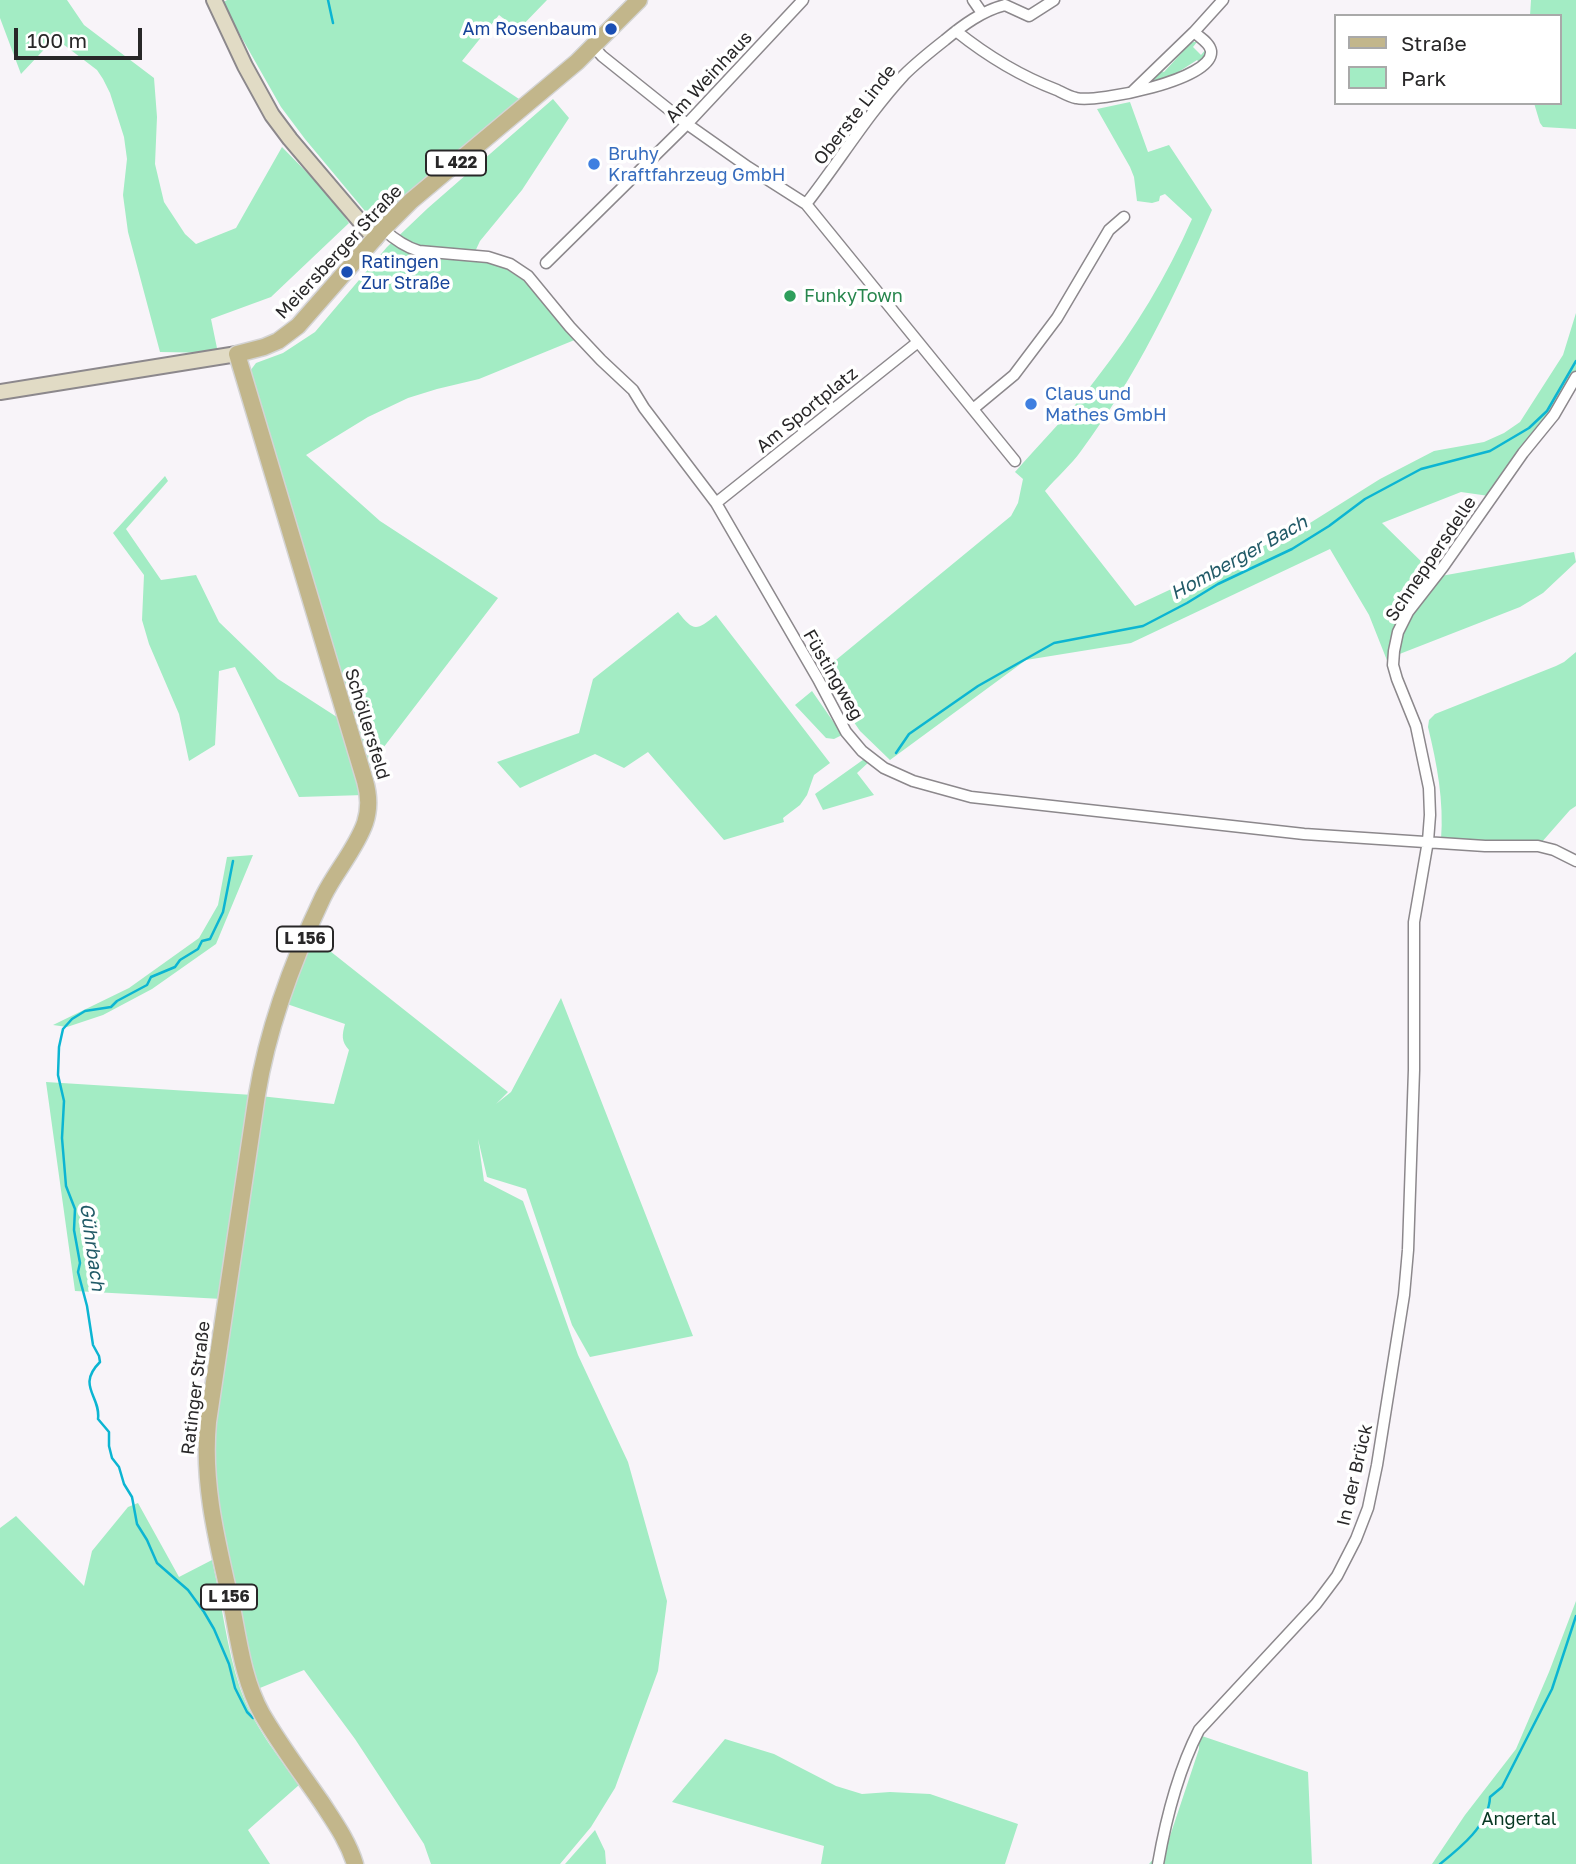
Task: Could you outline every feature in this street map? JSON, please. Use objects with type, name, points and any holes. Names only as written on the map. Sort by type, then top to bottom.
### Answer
[{"type":"main road","points":[[214,0],[272,115],[290,139],[379,234]]},
{"type":"main road","name":"Meiersberger Straße","points":[[0,392],[237,354],[264,347],[285,337],[311,314],[379,234],[421,192],[594,47],[639,0]]},
{"type":"main road","name":"Schöllersfeld","points":[[237,354],[369,800],[363,829],[323,897],[282,997],[265,1050],[257,1095]]},
{"type":"main road","name":"Ratinger Straße","points":[[257,1095],[208,1422],[207,1478],[229,1597],[251,1690],[262,1714],[341,1832],[355,1864]]},
{"type":"street","name":"Am Weinhaus","points":[[546,263],[687,124],[803,0]]},
{"type":"street","points":[[973,0],[982,13]]},
{"type":"street","points":[[1133,91],[1223,0]]},
{"type":"street","points":[[1007,2],[1029,16],[1047,1]]},
{"type":"street","name":"Oberste Linde","points":[[806,205],[903,76],[956,31],[982,13],[1007,2]]},
{"type":"street","points":[[956,31],[1018,72],[1077,99],[1096,99],[1178,80],[1202,66],[1210,57],[1208,44],[1194,32]]},
{"type":"street","points":[[594,47],[687,124],[806,205],[1015,461]]},
{"type":"street","points":[[973,409],[1014,374],[1057,318],[1109,230],[1124,217]]},
{"type":"street","name":"Füstingweg","points":[[379,234],[419,251],[488,257],[510,264],[528,276],[570,327],[633,390],[716,503],[846,732],[862,751],[901,776],[971,797],[1304,834],[1485,846],[1538,846],[1576,861]]},
{"type":"street","name":"Am Sportplatz","points":[[716,503],[918,342]]},
{"type":"street","name":"Schneppersdelle","points":[[1412,1156],[1414,922],[1430,815],[1429,788],[1416,726],[1394,665],[1398,632],[1408,612],[1554,415],[1576,377]]},
{"type":"street","name":"In der Brück","points":[[1158,1864],[1172,1802],[1187,1754],[1199,1730],[1316,1604],[1337,1576],[1368,1508],[1404,1295],[1412,1156]]},
{"type":"green space","points":[[0,0],[67,0],[84,25],[154,78],[157,117],[155,164],[164,202],[185,234],[196,244],[236,228],[282,147],[329,195],[349,223],[271,297],[211,319],[218,353],[160,352],[128,232],[123,195],[127,159],[124,137],[110,93],[97,70],[55,38],[21,74],[0,18]]},
{"type":"green space","points":[[227,0],[547,0],[518,30],[499,15],[462,61],[522,101],[381,222],[375,223],[281,107],[222,3]]},
{"type":"green space","points":[[1531,0],[1576,0],[1576,129],[1543,127],[1540,123],[1535,105],[1562,105],[1562,14],[1530,14]]},
{"type":"green space","points":[[1197,42],[1193,47],[1201,55],[1206,49],[1206,56],[1169,78],[1145,86],[1161,71],[1164,72],[1186,48],[1184,46]]},
{"type":"green space","points":[[553,99],[569,118],[522,190],[480,241],[472,258],[500,265],[523,280],[577,339],[479,379],[408,398],[368,417],[306,455],[380,521],[498,598],[367,769],[250,371],[256,363],[283,353],[315,332],[387,247]]},
{"type":"green space","points":[[1130,102],[1148,152],[1169,145],[1212,210],[1169,304],[1120,394],[1077,456],[1045,491],[1135,606],[1302,528],[1380,479],[1434,451],[1484,442],[1504,433],[1520,422],[1563,355],[1576,313],[1576,374],[1566,393],[1489,496],[1461,492],[1382,523],[1433,573],[1416,595],[1390,668],[1369,615],[1330,549],[1131,643],[1026,660],[890,760],[860,731],[819,671],[825,669],[1011,516],[1018,503],[1023,479],[1015,472],[1077,403],[1124,341],[1161,281],[1192,219],[1165,194],[1160,196],[1159,201],[1152,203],[1137,201],[1130,167],[1097,109]]},
{"type":"green space","points":[[165,476],[168,481],[126,529],[161,580],[196,575],[219,622],[278,679],[343,721],[364,795],[299,797],[235,667],[219,671],[215,745],[189,761],[179,714],[149,644],[142,620],[144,575],[113,533]]},
{"type":"green space","points":[[1574,552],[1576,562],[1543,593],[1520,607],[1397,655],[1402,632],[1441,576]]},
{"type":"green space","points":[[678,612],[696,627],[716,615],[830,763],[814,775],[807,795],[800,805],[783,818],[784,822],[724,840],[648,752],[624,768],[595,754],[520,788],[497,762],[579,733],[593,679]]},
{"type":"green space","points":[[1576,652],[1576,806],[1541,843],[1441,840],[1441,797],[1429,720],[1435,714],[1556,666]]},
{"type":"green space","points":[[812,691],[842,735],[834,739],[826,738],[795,705]]},
{"type":"green space","points":[[867,757],[870,761],[857,773],[874,795],[823,810],[815,794]]},
{"type":"green space","points":[[253,855],[216,944],[152,989],[103,1015],[67,1027],[53,1025],[129,988],[199,938],[218,905],[227,857]]},
{"type":"green space","points":[[311,936],[508,1092],[496,1104],[511,1092],[561,998],[693,1336],[590,1357],[572,1325],[526,1189],[487,1177],[478,1139],[484,1181],[523,1201],[578,1355],[628,1462],[667,1601],[658,1671],[615,1788],[591,1827],[560,1864],[431,1864],[424,1844],[355,1739],[304,1670],[255,1690],[212,1494],[210,1441],[260,1096],[334,1104],[349,1050],[343,1038],[345,1024],[287,1004]]},
{"type":"green space","points":[[46,1082],[253,1095],[222,1299],[75,1291]]},
{"type":"green space","points":[[138,1503],[179,1577],[212,1560],[231,1657],[245,1701],[258,1726],[299,1785],[248,1830],[270,1864],[0,1864],[0,1528],[16,1516],[84,1586],[92,1551],[128,1507]]},
{"type":"green space","name":"Angertal","points":[[1576,1601],[1576,1864],[1432,1864],[1465,1815],[1516,1749]]},
{"type":"green space","points":[[1199,1735],[1308,1772],[1312,1864],[1149,1864],[1168,1842],[1199,1749]]},
{"type":"green space","points":[[725,1739],[774,1754],[836,1786],[862,1794],[930,1794],[1018,1824],[1005,1864],[821,1864],[824,1846],[672,1802]]},
{"type":"green space","points":[[595,1830],[605,1851],[606,1864],[565,1864]]},
{"type":"waterway","points":[[328,0],[333,23]]},
{"type":"waterway","name":"Homberger Bach","points":[[896,753],[909,734],[978,686],[1054,643],[1143,626],[1218,584],[1292,549],[1365,499],[1421,469],[1490,451],[1529,428],[1547,411],[1576,361]]},
{"type":"waterway","name":"Gührbach","points":[[233,861],[223,912],[210,939],[202,941],[198,949],[180,960],[175,967],[151,977],[147,985],[111,1007],[85,1011],[72,1019],[63,1029],[58,1075],[64,1101],[62,1138],[66,1186],[75,1209],[74,1230],[80,1263],[78,1272],[93,1345],[100,1362],[90,1378],[98,1419],[109,1432],[112,1458],[119,1467],[124,1484],[132,1497],[137,1524],[157,1563],[188,1590],[204,1612],[229,1664],[235,1688],[253,1718]]},
{"type":"waterway","points":[[1440,1864],[1472,1835],[1485,1817],[1490,1797],[1502,1787],[1552,1689],[1576,1616]]},
{"type":"place","name":"Am Rosenbaum","points":[[611,29]]},
{"type":"place","name":"Bruhy Kraftfahrzeug GmbH","points":[[594,164]]},
{"type":"place","name":"Ratingen Zur Straße","points":[[347,272]]},
{"type":"place","name":"FunkyTown","points":[[790,296]]},
{"type":"place","name":"Claus und Mathes GmbH","points":[[1031,404]]}]
